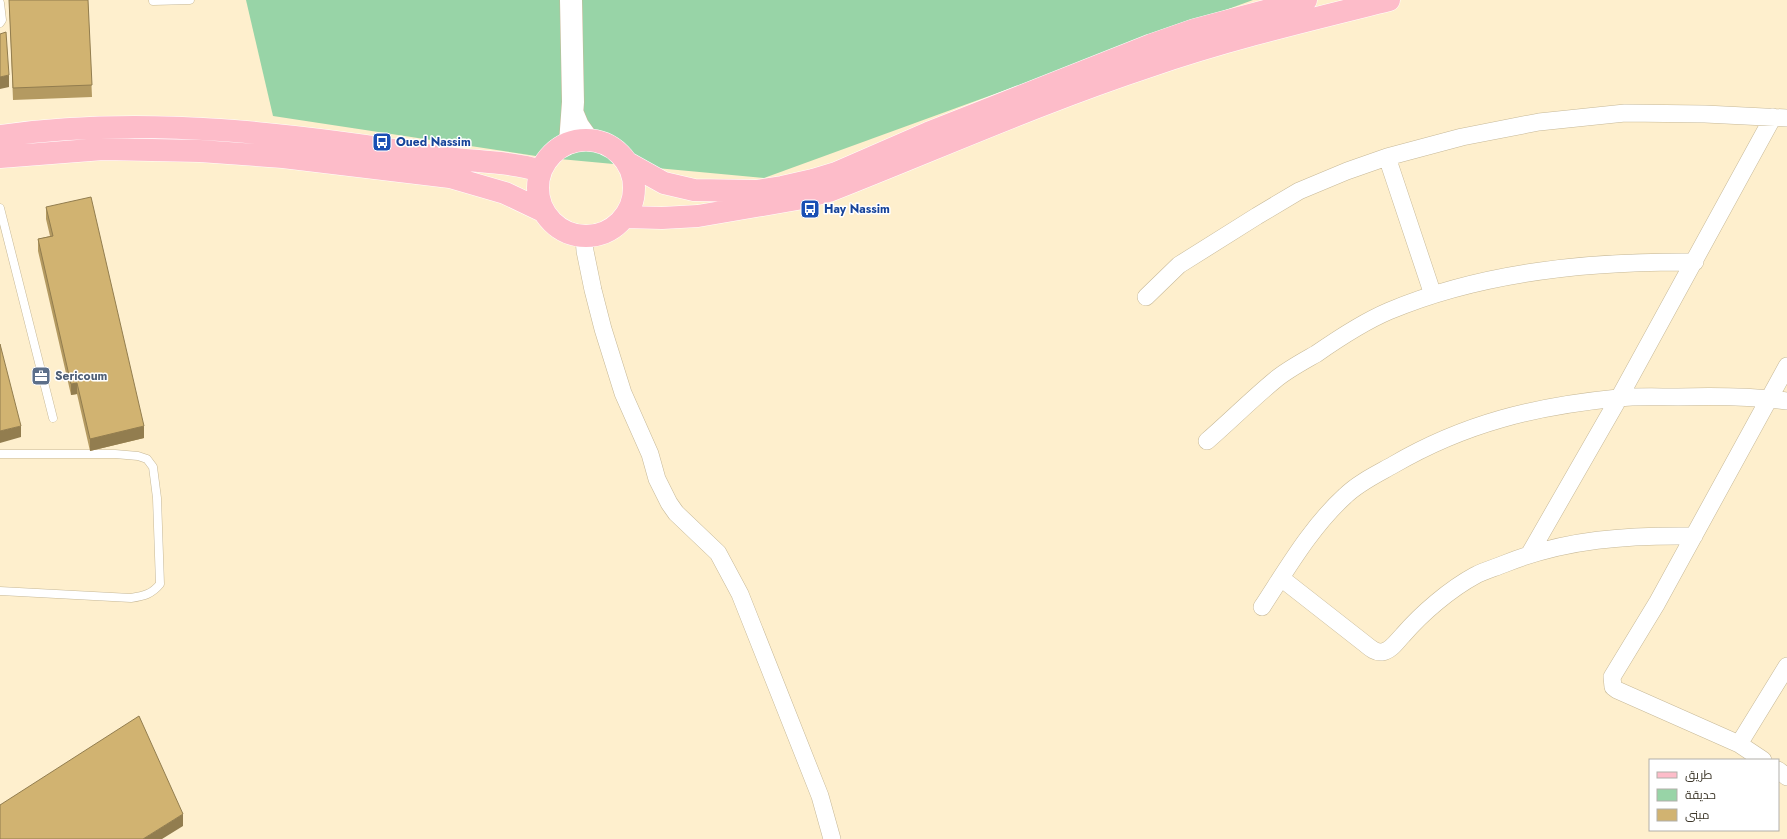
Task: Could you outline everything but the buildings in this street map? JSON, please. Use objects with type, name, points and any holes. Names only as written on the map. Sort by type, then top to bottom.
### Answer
[{"type":"main road","points":[[628,163],[664,183],[694,190],[756,191],[813,180],[836,173],[928,133],[1150,44],[1194,30],[1306,0]]},
{"type":"main road","points":[[626,217],[662,218],[698,216],[804,198],[829,191],[1050,101],[1151,65],[1290,24],[1389,0]]},
{"type":"main road","points":[[0,136],[30,132],[106,127],[200,128],[294,136],[461,160],[523,165],[541,171]]},
{"type":"main road","points":[[0,157],[104,149],[200,151],[283,157],[450,177],[505,193],[543,211],[556,226],[574,235],[584,237],[596,236],[607,232],[617,226],[626,217],[632,204],[635,190],[633,176],[628,163],[621,154],[611,146],[600,142],[579,141],[558,149],[549,158],[541,171],[538,191],[543,211]]},
{"type":"street","points":[[571,0],[573,114],[579,141]]},
{"type":"street","points":[[1146,297],[1179,265],[1269,209],[1306,188],[1347,171],[1387,157],[1462,137],[1524,125],[1625,113],[1780,118],[1695,262],[1530,553]]},
{"type":"street","points":[[1387,157],[1433,295]]},
{"type":"street","points":[[584,237],[590,275],[602,329],[624,393],[650,454],[657,479],[676,513],[718,553],[740,594],[817,789],[832,839]]},
{"type":"street","points":[[1208,441],[1276,380],[1353,330],[1388,311],[1433,295],[1502,278],[1571,266],[1649,261],[1695,262]]},
{"type":"street","points":[[1762,759],[1739,744],[1617,690],[1613,687],[1611,682],[1612,677],[1657,603],[1787,366]]},
{"type":"street","points":[[1262,607],[1325,516],[1346,494],[1414,453],[1456,433],[1484,423],[1558,406],[1619,398],[1702,396],[1769,398],[1787,401]]},
{"type":"street","points":[[1281,578],[1364,643],[1377,652],[1383,652],[1388,650],[1406,631],[1448,594],[1476,575],[1530,553],[1575,543],[1612,538],[1652,535],[1694,536]]},
{"type":"street","points":[[1739,744],[1786,670]]},
{"type":"lane","points":[[153,0],[153,2],[190,0]]},
{"type":"lane","points":[[0,3],[2,20],[0,23]]},
{"type":"lane","points":[[0,208],[53,418]]},
{"type":"lane","points":[[0,454],[115,454],[138,456],[146,459],[153,467],[157,498],[160,584],[154,591],[147,595],[131,598],[0,591]]},
{"type":"green space","points":[[246,0],[1253,0],[764,178],[549,158],[273,116]]},
{"type":"place","name":"Oued Nassim","points":[[382,142]]},
{"type":"place","name":"Hay Nassim","points":[[810,209]]},
{"type":"place","name":"Sericoum","points":[[41,376]]}]
